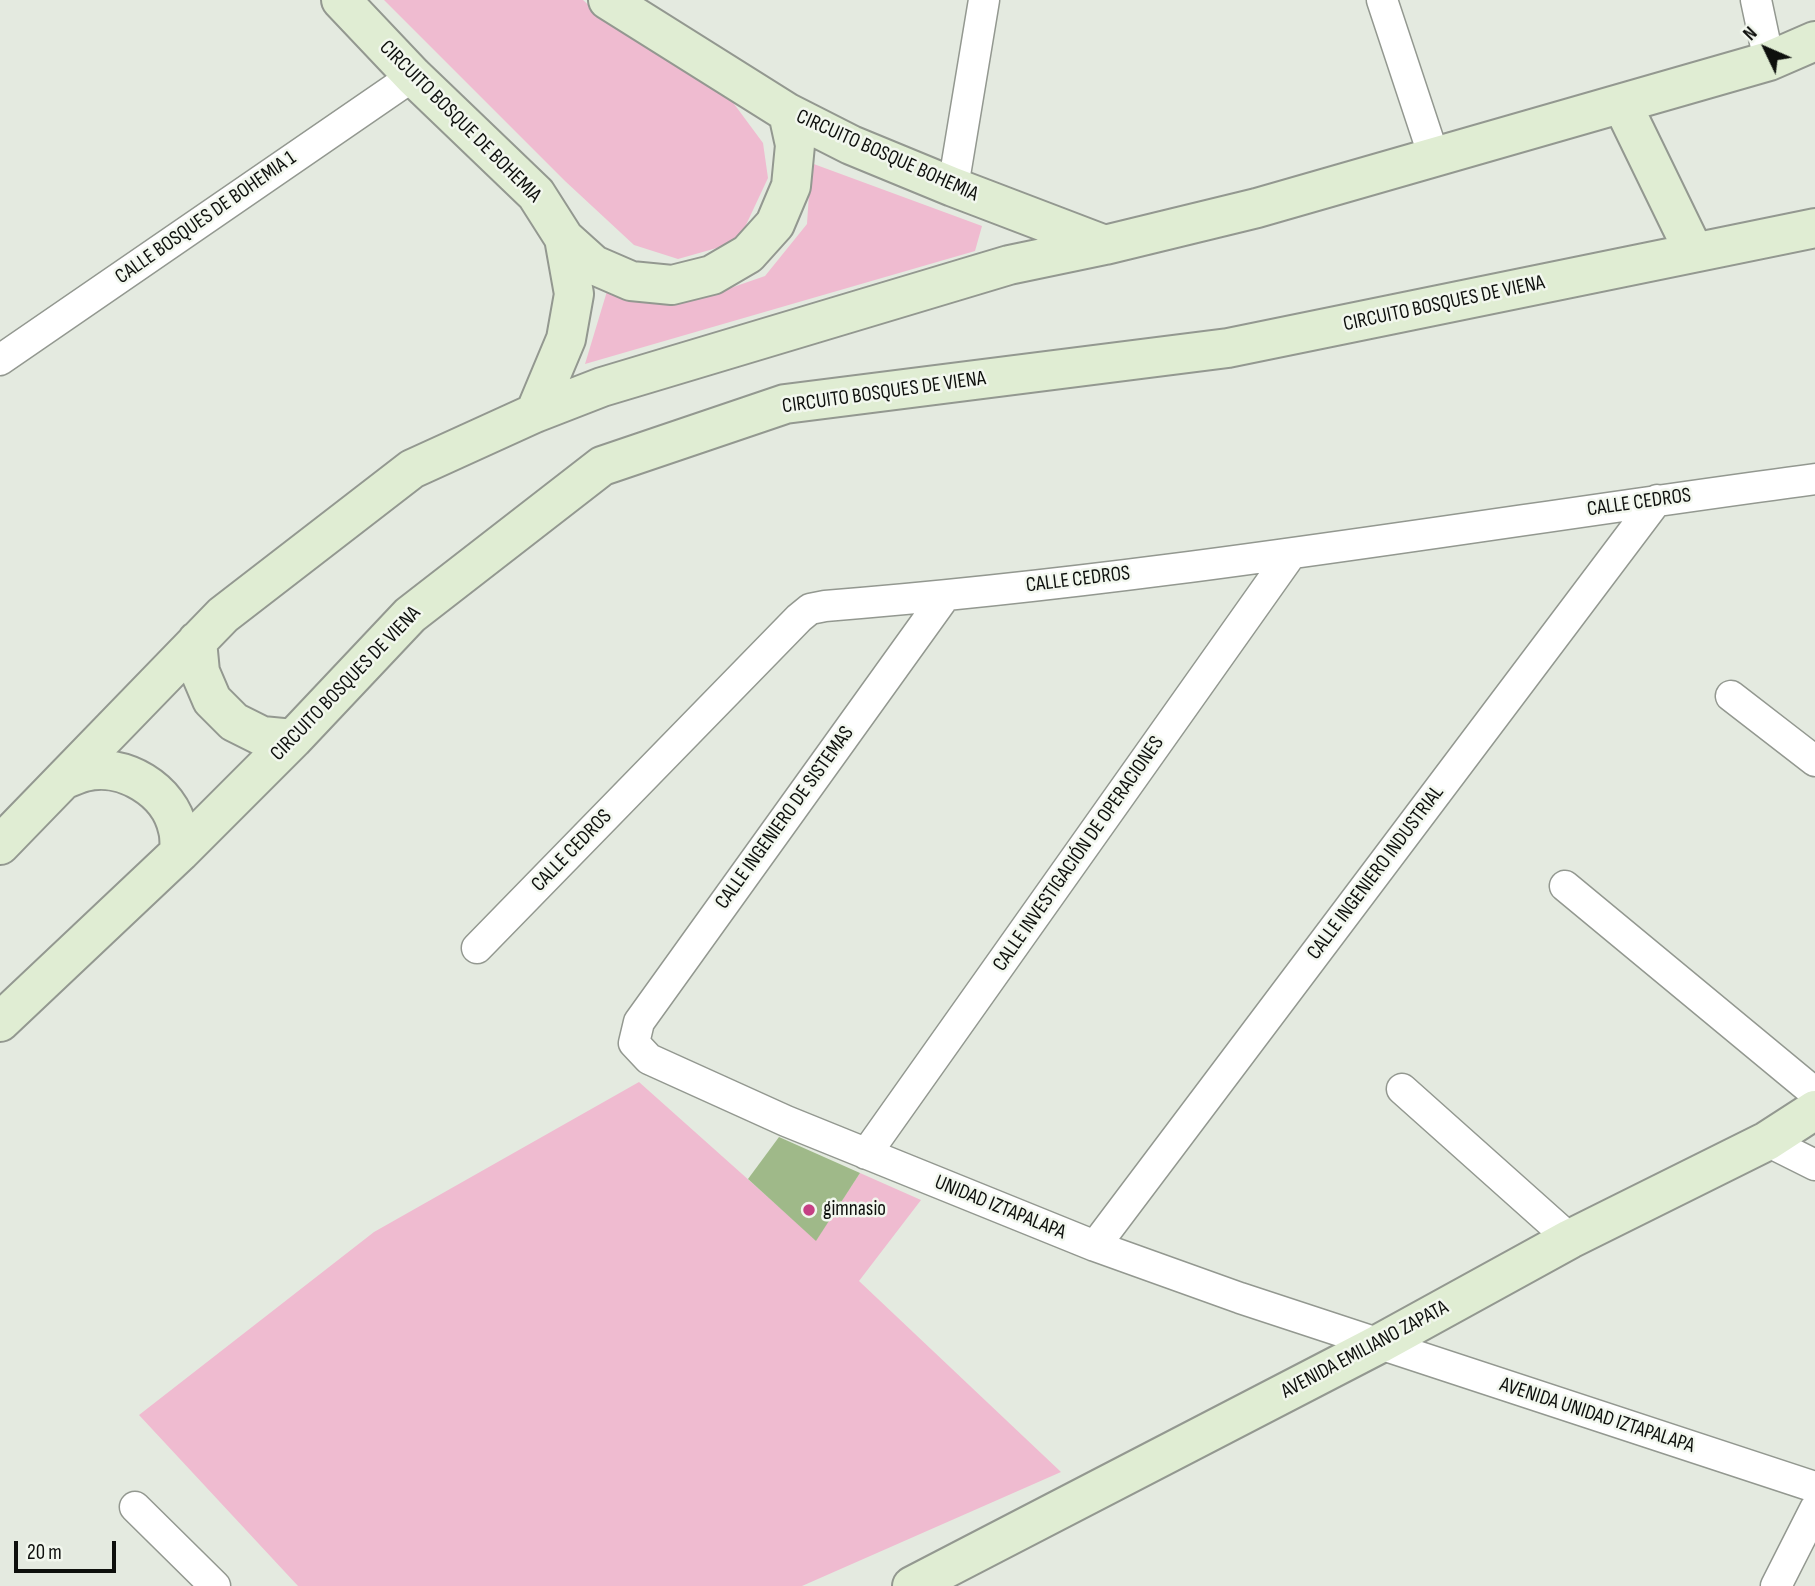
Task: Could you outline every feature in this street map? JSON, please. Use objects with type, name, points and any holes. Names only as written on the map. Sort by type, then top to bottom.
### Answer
[{"type":"main road","name":"CIRCUITO BOSQUE DE BOHEMIA","points":[[341,0],[413,76],[536,194],[564,238],[574,293],[566,339],[536,413]]},
{"type":"main road","name":"CIRCUITO BOSQUE BOHEMIA","points":[[608,0],[788,113],[851,145],[1105,245]]},
{"type":"main road","points":[[0,845],[223,615],[412,469],[536,413],[603,387],[996,269],[1257,208],[1769,61],[1815,41]]},
{"type":"main road","points":[[1622,104],[1694,252]]},
{"type":"main road","points":[[564,238],[594,265],[631,281],[673,285],[712,275],[748,254],[775,224],[791,186],[795,145],[788,113]]},
{"type":"main road","name":"CIRCUITO BOSQUES DE VIENA","points":[[0,1022],[180,852],[410,615],[602,466],[785,404],[1228,348],[1815,228]]},
{"type":"main road","points":[[197,641],[200,672],[212,700],[234,722],[261,736],[292,739]]},
{"type":"main road","points":[[63,780],[85,771],[109,770],[132,776],[152,788],[168,806],[178,828],[180,852]]},
{"type":"main road","name":"AVENIDA EMILIANO ZAPATA","points":[[912,1586],[1378,1344],[1570,1239],[1767,1141],[1815,1110]]},
{"type":"street","points":[[953,187],[984,0]]},
{"type":"street","points":[[1382,0],[1434,157]]},
{"type":"street","points":[[1756,0],[1769,61]]},
{"type":"street","name":"CALLE BOSQUES DE BOHEMIA 1","points":[[0,360],[413,76]]},
{"type":"street","name":"CALLE CEDROS","points":[[477,948],[810,609],[945,596],[1291,554],[1815,479]]},
{"type":"street","name":"CALLE INGENIERO INDUSTRIAL","points":[[1095,1246],[1657,500]]},
{"type":"street","name":"CALLE INVESTIGACIÓN DE OPERACIONES","points":[[866,1154],[1291,554]]},
{"type":"street","name":"CALLE INGENIERO DE SISTEMAS","points":[[634,1043],[639,1022],[945,596]]},
{"type":"street","points":[[1731,696],[1815,761]]},
{"type":"street","points":[[1565,886],[1815,1093]]},
{"type":"street","name":"UNIDAD IZTAPALAPA","points":[[634,1043],[649,1059],[866,1154],[1095,1246],[1378,1344]]},
{"type":"street","points":[[1402,1089],[1570,1239]]},
{"type":"street","points":[[1767,1141],[1815,1165]]},
{"type":"street","name":"AVENIDA UNIDAD IZTAPALAPA","points":[[1378,1344],[1815,1488]]},
{"type":"street","points":[[135,1507],[215,1586]]},
{"type":"street","points":[[1776,1586],[1815,1509]]},
{"type":"shaded area","points":[[384,0],[583,0],[605,20],[726,93],[763,143],[768,178],[738,242],[678,259],[634,245],[565,181]]},
{"type":"shaded area","points":[[811,163],[982,226],[975,251],[585,364],[611,278],[641,293],[696,300],[765,276],[807,224]]},
{"type":"shaded area","points":[[639,1082],[816,1240],[860,1173],[921,1200],[859,1281],[1061,1472],[802,1586],[298,1586],[139,1415],[374,1232]]},
{"type":"building","name":"gimnasio","points":[[779,1137],[860,1173],[816,1241],[748,1179]]},
{"type":"place","name":"gimnasio","points":[[809,1210]]}]
